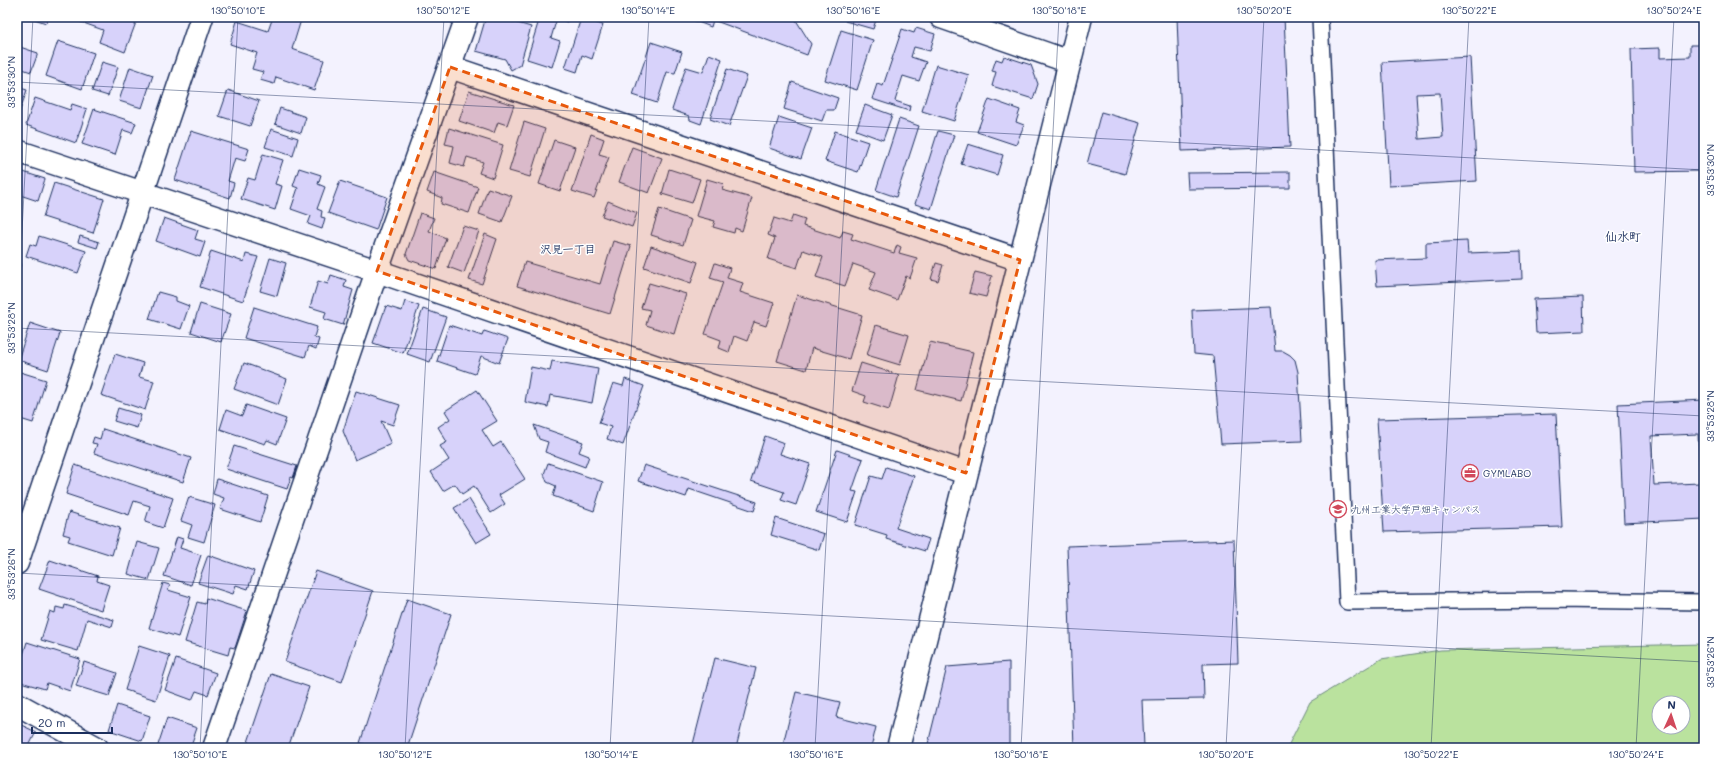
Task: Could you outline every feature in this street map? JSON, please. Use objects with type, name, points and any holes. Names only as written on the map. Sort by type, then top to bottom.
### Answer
[{"type":"street","points":[[17,563],[144,193],[202,17]]},
{"type":"street","points":[[214,748],[377,271],[467,17]]},
{"type":"street","points":[[941,17],[1070,62]]},
{"type":"street","points":[[898,748],[1081,17]]},
{"type":"street","points":[[450,67],[1020,260]]},
{"type":"street","points":[[17,151],[377,271],[966,472]]},
{"type":"street","points":[[17,704],[97,748]]},
{"type":"lane","points":[[1320,17],[1347,602],[1548,600],[1704,602]]},
{"type":"highlighted area","points":[[450,67],[1020,260],[966,473],[377,271]]},
{"type":"green space","points":[[1704,644],[1704,748],[1287,748],[1310,702],[1381,659],[1441,650]]},
{"type":"building","points":[[29,17],[48,17],[46,23]]},
{"type":"building","points":[[67,17],[138,17],[125,52],[99,42],[103,30]]},
{"type":"building","points":[[273,17],[292,17],[301,20],[292,49],[324,60],[314,90],[276,77],[274,84],[260,80],[263,72],[252,69],[257,53],[230,44],[237,21],[268,31]]},
{"type":"building","points":[[486,17],[497,17],[531,27],[520,65],[511,70],[505,59],[476,51]]},
{"type":"building","points":[[540,17],[569,17],[567,22],[557,18],[551,38],[560,41],[552,67],[527,59]]},
{"type":"building","points":[[691,17],[794,17],[811,44],[807,55],[713,20],[711,27],[690,19]]},
{"type":"building","points":[[846,17],[877,17],[873,29],[845,21]]},
{"type":"building","points":[[1177,17],[1284,17],[1290,147],[1182,151]]},
{"type":"building","points":[[581,18],[603,25],[592,59],[582,55],[577,72],[565,68]]},
{"type":"building","points":[[916,28],[935,34],[930,51],[914,47],[911,57],[926,62],[919,81],[903,76],[895,101],[910,106],[909,111],[872,99],[877,84],[883,86],[902,29],[914,33]]},
{"type":"building","points":[[841,30],[873,40],[857,90],[825,80]]},
{"type":"building","points":[[58,41],[94,53],[82,89],[46,76]]},
{"type":"building","points":[[651,42],[682,52],[675,73],[667,72],[657,103],[633,95]]},
{"type":"building","points":[[1690,45],[1704,45],[1704,171],[1634,172],[1631,49],[1660,48],[1660,58],[1690,57]]},
{"type":"building","points":[[17,46],[38,53],[31,72],[17,67]]},
{"type":"building","points":[[709,54],[722,59],[701,124],[690,120],[689,116],[672,110],[686,67],[703,72]]},
{"type":"building","points":[[1004,56],[1031,65],[1038,84],[1033,99],[992,86],[996,72],[992,71],[996,59],[1002,61]]},
{"type":"building","points":[[1470,57],[1477,181],[1389,186],[1382,62]],"holes":[[[1440,93],[1443,137],[1419,139],[1416,94]]]},
{"type":"building","points":[[102,62],[118,67],[108,96],[92,91]]},
{"type":"building","points":[[936,65],[969,75],[954,121],[922,111]]},
{"type":"building","points":[[130,67],[153,75],[142,108],[119,101]]},
{"type":"building","points":[[727,69],[747,76],[729,126],[710,119]]},
{"type":"building","points":[[792,82],[838,98],[834,110],[826,110],[822,121],[784,109]]},
{"type":"building","points":[[17,87],[27,90],[17,119]]},
{"type":"building","points":[[228,90],[259,101],[250,126],[219,116]]},
{"type":"building","points":[[469,91],[514,105],[507,125],[498,122],[494,133],[459,121]]},
{"type":"building","points":[[35,98],[70,110],[72,104],[87,109],[76,143],[26,125]]},
{"type":"building","points":[[989,99],[1020,110],[1016,122],[1024,125],[1016,145],[977,132]]},
{"type":"building","points":[[865,105],[892,115],[883,140],[856,130]]},
{"type":"building","points":[[280,108],[306,117],[301,133],[275,124]]},
{"type":"building","points":[[94,109],[136,123],[132,133],[123,130],[115,155],[82,144]]},
{"type":"building","points":[[1101,112],[1140,123],[1125,174],[1087,164]]},
{"type":"building","points":[[779,117],[812,128],[801,159],[769,148]]},
{"type":"building","points":[[899,119],[919,126],[896,197],[876,190]]},
{"type":"building","points":[[524,122],[545,129],[530,177],[509,171]]},
{"type":"building","points":[[449,128],[503,145],[493,178],[479,173],[483,162],[467,157],[464,167],[450,163],[454,146],[445,144]]},
{"type":"building","points":[[271,129],[298,138],[293,156],[265,147]]},
{"type":"building","points":[[191,131],[249,149],[245,161],[235,158],[228,181],[234,183],[230,198],[175,180]]},
{"type":"building","points":[[835,131],[868,142],[858,172],[825,161]]},
{"type":"building","points":[[938,131],[954,135],[931,209],[915,204]]},
{"type":"building","points":[[591,134],[604,139],[599,154],[609,157],[594,198],[572,191]]},
{"type":"building","points":[[554,140],[575,147],[560,191],[539,184]]},
{"type":"building","points":[[968,144],[1003,155],[997,175],[961,164]]},
{"type":"building","points":[[632,147],[662,158],[649,193],[619,182]]},
{"type":"building","points":[[263,154],[283,160],[275,184],[282,186],[275,210],[241,199],[248,178],[255,180]]},
{"type":"building","points":[[299,168],[321,175],[318,184],[325,187],[317,209],[322,211],[321,217],[325,218],[322,229],[308,224],[311,216],[291,209],[298,188],[293,186]]},
{"type":"building","points":[[669,169],[700,179],[692,203],[662,194]]},
{"type":"building","points":[[17,170],[45,179],[38,201],[20,195],[19,198],[17,198]]},
{"type":"building","points":[[434,172],[478,187],[469,213],[441,204],[442,198],[427,192]]},
{"type":"building","points":[[1290,172],[1290,188],[1188,189],[1187,173]]},
{"type":"building","points":[[707,179],[724,184],[722,190],[752,198],[742,231],[735,228],[734,233],[713,227],[715,221],[696,216]]},
{"type":"building","points":[[340,181],[387,197],[376,230],[328,213]]},
{"type":"building","points":[[54,183],[104,199],[93,233],[43,217]]},
{"type":"building","points":[[488,188],[512,196],[502,222],[479,214]]},
{"type":"building","points":[[608,201],[637,213],[632,227],[602,216]]},
{"type":"building","points":[[659,209],[691,220],[683,245],[651,235]]},
{"type":"building","points":[[420,213],[434,218],[429,231],[446,238],[436,269],[409,260],[406,254]]},
{"type":"building","points":[[793,215],[805,219],[803,226],[840,238],[843,231],[853,234],[851,239],[894,253],[897,245],[901,247],[899,253],[917,258],[910,278],[906,276],[897,300],[869,290],[876,272],[853,264],[845,286],[816,277],[823,257],[803,250],[797,268],[768,259],[775,238],[768,235],[774,218],[790,223]]},
{"type":"building","points":[[164,218],[198,230],[195,239],[205,242],[200,257],[156,241]]},
{"type":"building","points":[[463,226],[479,231],[464,273],[448,267]]},
{"type":"building","points":[[485,234],[497,239],[482,284],[469,280]]},
{"type":"building","points":[[39,236],[86,251],[78,273],[26,256],[30,244],[36,246]]},
{"type":"building","points":[[80,236],[99,242],[97,248],[78,242]]},
{"type":"building","points":[[613,241],[631,246],[610,314],[517,286],[525,262],[600,284]]},
{"type":"building","points":[[1467,241],[1468,253],[1521,251],[1522,279],[1377,286],[1375,260],[1426,258],[1426,243]]},
{"type":"building","points":[[651,246],[698,262],[691,283],[644,267]]},
{"type":"building","points":[[211,251],[244,262],[246,254],[258,257],[243,301],[200,287]]},
{"type":"building","points":[[270,258],[286,263],[277,296],[260,291]]},
{"type":"building","points":[[17,262],[21,263],[17,278]]},
{"type":"building","points":[[715,263],[730,268],[727,278],[743,283],[740,292],[774,303],[766,326],[754,322],[747,341],[734,336],[729,352],[719,348],[721,340],[705,334],[723,282],[710,278]]},
{"type":"building","points":[[936,263],[943,265],[938,281],[931,279]]},
{"type":"building","points":[[975,272],[992,276],[986,297],[969,293]]},
{"type":"building","points":[[331,275],[346,280],[344,287],[353,290],[343,325],[324,319],[326,312],[310,307],[318,281],[328,284]]},
{"type":"building","points":[[649,283],[686,294],[674,334],[646,325],[650,310],[641,308]]},
{"type":"building","points":[[158,292],[176,297],[176,301],[189,306],[181,329],[149,319]]},
{"type":"building","points":[[797,295],[862,315],[849,359],[812,348],[806,370],[777,361]]},
{"type":"building","points":[[1583,297],[1584,331],[1536,333],[1534,299]]},
{"type":"building","points":[[405,301],[419,306],[403,353],[373,343],[386,306],[402,311]]},
{"type":"building","points":[[200,304],[231,314],[221,342],[191,332]]},
{"type":"building","points":[[254,307],[317,327],[314,337],[319,339],[316,349],[309,346],[305,357],[244,338]]},
{"type":"building","points":[[1271,307],[1275,351],[1283,351],[1290,355],[1295,360],[1298,372],[1302,441],[1221,444],[1213,356],[1194,354],[1192,310]]},
{"type":"building","points":[[423,309],[446,317],[430,362],[407,354]]},
{"type":"building","points":[[30,323],[60,333],[48,370],[18,360]]},
{"type":"building","points":[[449,325],[482,336],[484,331],[508,339],[499,363],[481,356],[475,374],[437,361]]},
{"type":"building","points":[[876,325],[909,335],[900,365],[867,355]]},
{"type":"building","points":[[930,342],[973,352],[961,401],[917,390]]},
{"type":"building","points":[[115,354],[143,363],[139,377],[154,381],[145,410],[101,395]]},
{"type":"building","points":[[552,361],[598,369],[592,403],[550,395],[548,407],[525,402],[531,367],[550,371]]},
{"type":"building","points":[[244,363],[287,379],[278,405],[234,389]]},
{"type":"building","points":[[861,363],[899,375],[889,410],[864,402],[866,396],[852,391]]},
{"type":"building","points":[[17,371],[46,380],[33,423],[17,418]]},
{"type":"building","points":[[625,379],[644,386],[623,445],[607,439],[611,427],[599,423],[613,383],[623,386]]},
{"type":"building","points":[[477,390],[497,421],[482,430],[493,447],[501,442],[525,479],[499,495],[505,504],[491,513],[474,486],[462,494],[455,484],[443,491],[431,472],[449,460],[440,446],[447,442],[438,427],[450,419],[445,411]]},
{"type":"building","points":[[356,391],[400,405],[393,425],[381,421],[391,444],[355,460],[343,431]]},
{"type":"building","points":[[1704,400],[1704,519],[1624,523],[1618,404]],"holes":[[[1698,434],[1700,483],[1654,485],[1651,436]]]},
{"type":"building","points":[[246,405],[286,419],[277,444],[267,440],[265,444],[220,429],[226,410],[242,416]]},
{"type":"building","points":[[118,408],[141,415],[137,428],[114,421]]},
{"type":"building","name":"GYMLABO","points":[[1556,414],[1562,527],[1384,532],[1377,419]]},
{"type":"building","points":[[534,425],[583,442],[579,452],[589,456],[585,467],[545,452],[548,442],[539,439]]},
{"type":"building","points":[[103,429],[191,458],[183,482],[94,453],[97,444],[92,443],[94,437],[100,439]]},
{"type":"building","points":[[765,436],[784,443],[780,454],[810,464],[796,505],[781,500],[784,492],[751,481]]},
{"type":"building","points":[[234,446],[297,466],[287,489],[226,469]]},
{"type":"building","points":[[837,450],[863,459],[852,491],[857,492],[847,522],[816,512]]},
{"type":"building","points":[[548,463],[603,482],[594,511],[553,496],[556,486],[547,482],[544,474]]},
{"type":"building","points":[[75,465],[173,498],[163,528],[145,522],[150,506],[134,501],[129,515],[66,494]]},
{"type":"building","points":[[644,465],[757,502],[754,511],[689,489],[686,497],[638,481]]},
{"type":"building","points":[[886,467],[914,476],[896,528],[929,539],[925,551],[886,539],[887,535],[855,525],[871,476],[882,479]]},
{"type":"building","points":[[217,479],[268,496],[260,522],[220,509],[224,498],[213,494]]},
{"type":"building","points":[[189,497],[215,505],[204,542],[188,537],[192,525],[181,521]]},
{"type":"building","points":[[469,499],[491,534],[476,543],[454,508]]},
{"type":"building","points":[[69,512],[120,528],[112,555],[68,541],[70,536],[63,534]]},
{"type":"building","points":[[776,518],[824,534],[819,550],[771,535]]},
{"type":"building","points":[[177,537],[183,539],[180,548],[201,555],[191,585],[164,576]]},
{"type":"building","points":[[1234,540],[1238,663],[1203,664],[1204,699],[1142,700],[1144,747],[1074,748],[1067,546]]},
{"type":"building","points":[[137,542],[159,548],[149,580],[128,574]]},
{"type":"building","points":[[208,555],[254,571],[248,589],[236,585],[233,594],[198,583]]},
{"type":"building","points":[[50,560],[98,576],[97,581],[109,585],[101,610],[39,589]]},
{"type":"building","points":[[316,571],[373,591],[342,682],[285,662]]},
{"type":"building","points":[[163,583],[170,585],[168,590],[191,597],[178,637],[149,628]]},
{"type":"building","points":[[206,598],[247,611],[235,648],[230,647],[228,655],[185,642],[197,602],[205,604]]},
{"type":"building","points":[[407,599],[451,614],[407,748],[377,748],[360,743]]},
{"type":"building","points":[[65,605],[114,620],[112,627],[87,619],[78,651],[41,640],[50,611],[55,613],[56,607],[64,609]]},
{"type":"building","points":[[27,642],[80,659],[70,691],[47,683],[45,689],[17,681],[17,674]]},
{"type":"building","points":[[139,646],[170,656],[156,700],[125,690]]},
{"type":"building","points":[[715,658],[756,668],[736,748],[692,748]]},
{"type":"building","points":[[176,659],[216,673],[208,695],[196,691],[192,700],[165,690]]},
{"type":"building","points":[[84,662],[117,673],[109,696],[76,686]]},
{"type":"building","points":[[1009,662],[1009,748],[927,748],[947,667]]},
{"type":"building","points":[[271,674],[309,687],[288,748],[246,748]]},
{"type":"building","points":[[796,692],[840,702],[836,717],[876,727],[871,748],[782,748]]},
{"type":"building","points":[[117,705],[150,716],[142,741],[109,730]]},
{"type":"building","points":[[167,718],[197,728],[190,748],[157,748]]},
{"type":"building","points":[[17,723],[36,732],[28,748],[17,748]]},
{"type":"place","name":"GYMLABO","points":[[1470,473]]},
{"type":"place","name":"九州工業大学戸畑キャンパス","points":[[1338,509]]},
{"type":"district","name":"仙水町","points":[[1623,236]]},
{"type":"district","name":"沢見一丁目","points":[[568,248]]}]
